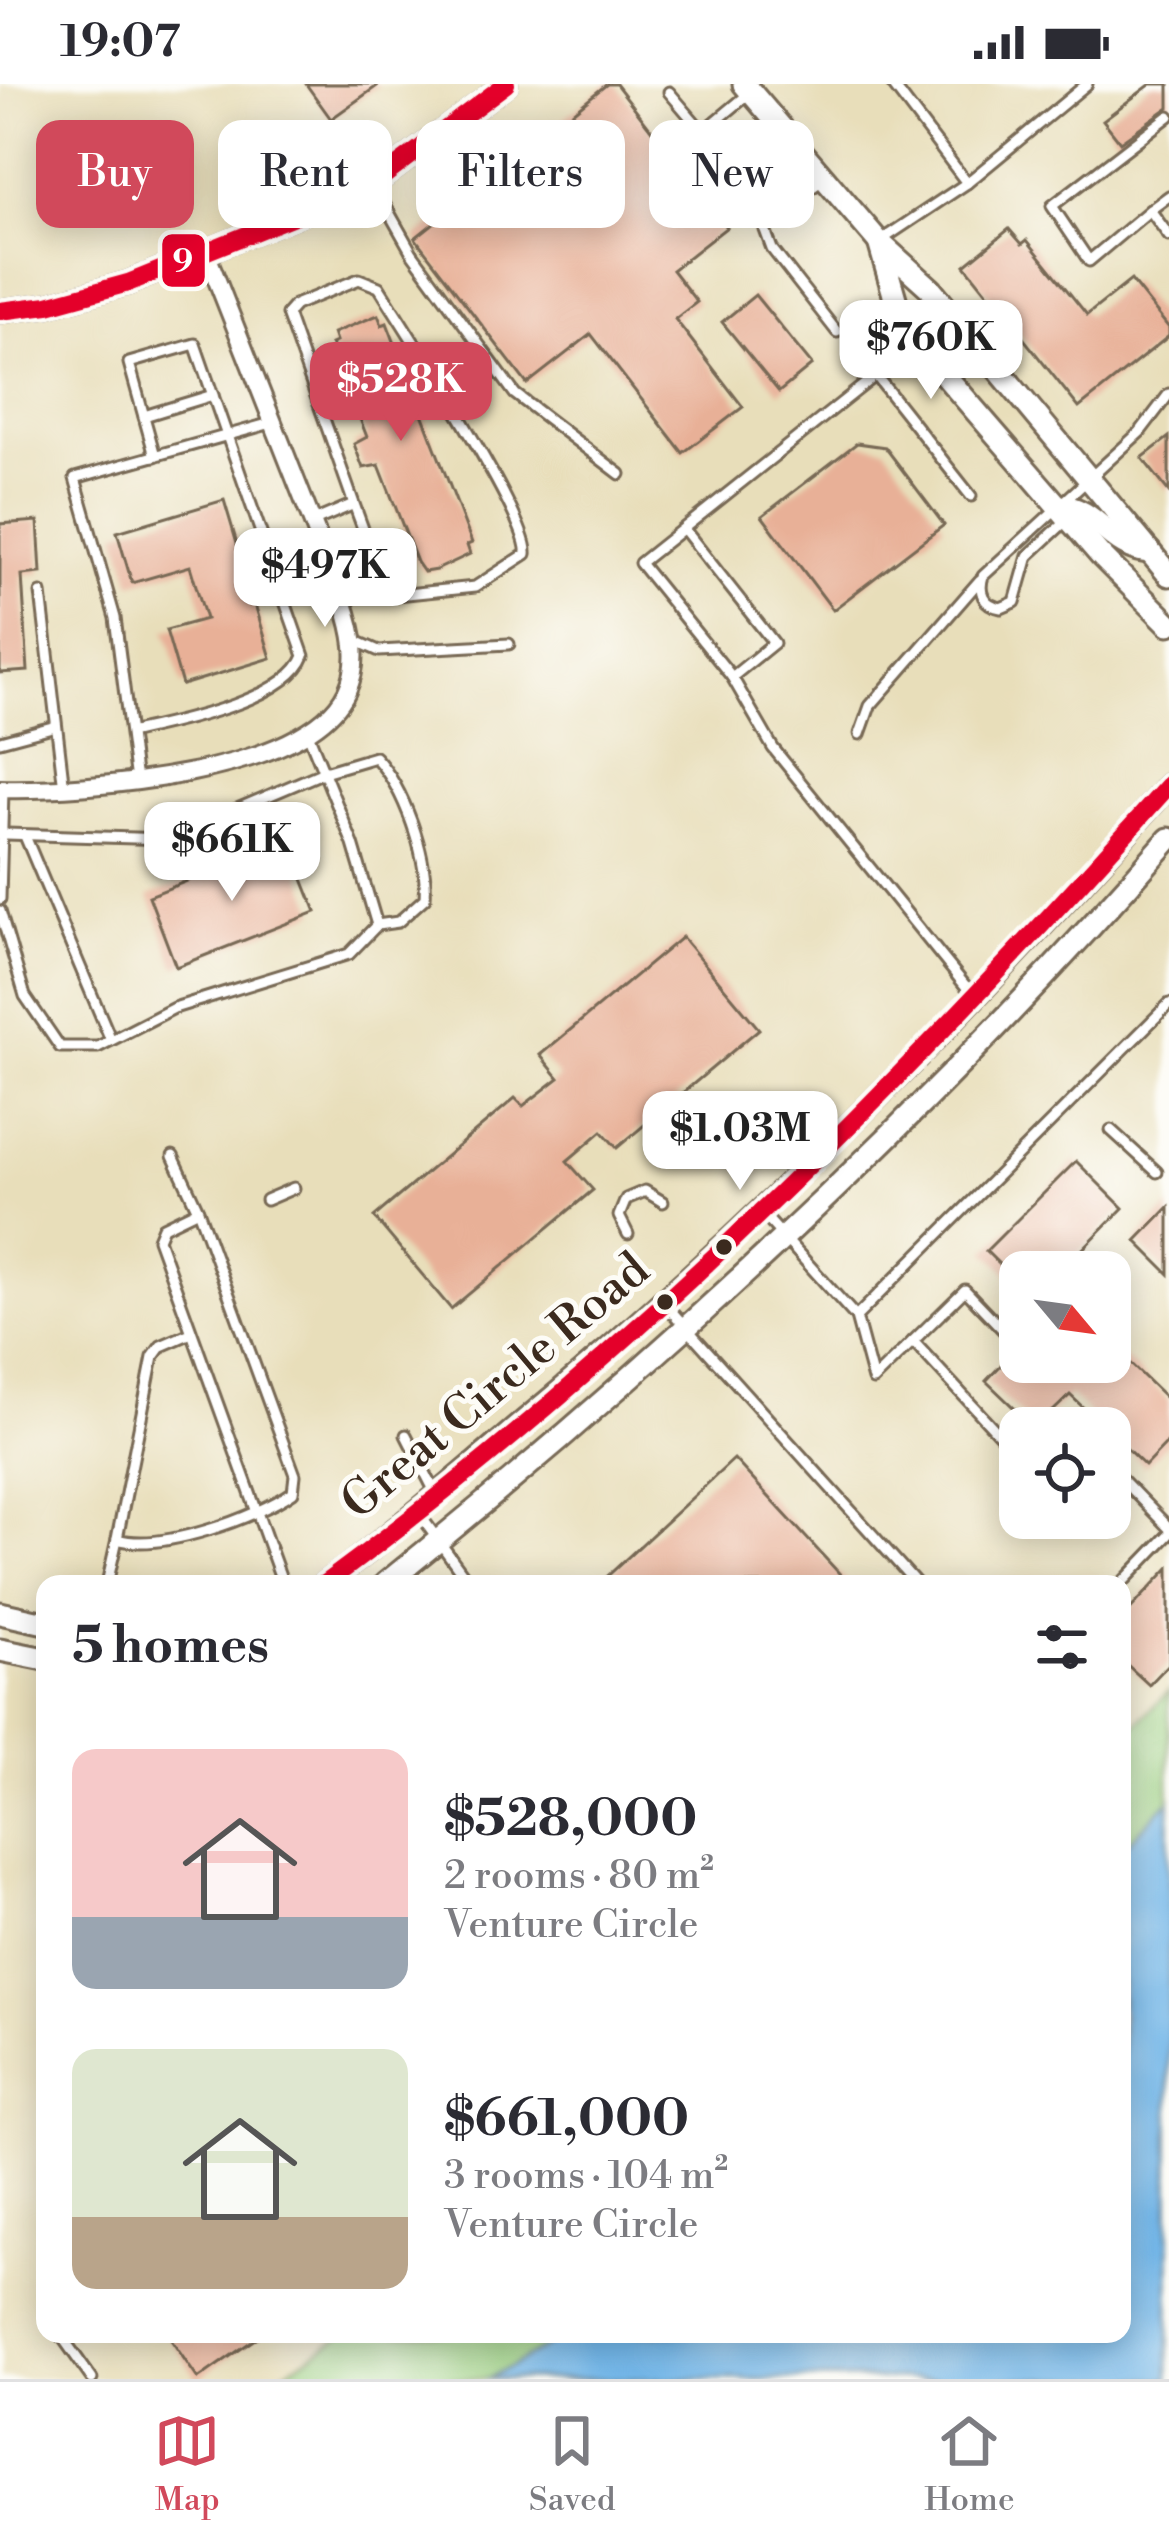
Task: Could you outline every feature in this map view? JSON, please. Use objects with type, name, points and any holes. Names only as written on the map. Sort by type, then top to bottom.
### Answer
[{"type":"street","points":[[392,170],[506,84]]},
{"type":"street","points":[[748,88],[879,242],[931,289],[1169,575]]},
{"type":"street","points":[[0,310],[48,305],[207,255],[270,228]]},
{"type":"street","points":[[879,242],[899,316],[917,343],[1063,512],[1169,624]]},
{"type":"street","points":[[2,789],[64,790],[136,783],[227,762],[307,731],[346,692],[354,640],[314,521],[207,255]]},
{"type":"street","points":[[1063,512],[1082,509],[1118,544],[1150,552]]},
{"type":"street","name":"Great Circle Road","points":[[336,1575],[664,1303],[761,1212],[976,998],[1169,784]]},
{"type":"street","name":"Great Circle Road","points":[[397,1575],[687,1328],[784,1239],[969,1059],[1169,839]]},
{"type":"street","points":[[0,1613],[36,1620]]},
{"type":"street","points":[[0,1650],[36,1657]]},
{"type":"lane","points":[[892,84],[967,183]]},
{"type":"lane","points":[[879,242],[967,183],[1087,84]]},
{"type":"lane","points":[[715,120],[748,88]]},
{"type":"lane","points":[[669,92],[693,120]]},
{"type":"lane","points":[[1169,116],[1052,206],[1089,261],[1169,196]]},
{"type":"lane","points":[[824,179],[775,214],[766,236],[837,332]]},
{"type":"lane","points":[[1150,210],[1169,236]]},
{"type":"lane","points":[[392,218],[412,253],[515,394],[620,474]]},
{"type":"lane","points":[[359,279],[380,287],[470,431],[501,498],[526,535],[526,554],[475,587],[397,595],[382,581],[354,504],[287,314],[295,305],[359,279]]},
{"type":"lane","points":[[917,343],[640,563],[733,677],[773,748],[976,998]]},
{"type":"lane","points":[[133,732],[271,690],[292,677],[304,656],[195,344],[129,363],[155,456]]},
{"type":"lane","points":[[877,377],[971,496]]},
{"type":"lane","points":[[983,576],[984,599],[994,607],[1010,605],[1022,590],[1021,573],[1028,556],[1088,478],[1140,432],[1169,394]]},
{"type":"lane","points":[[143,416],[213,395]]},
{"type":"lane","points":[[136,783],[115,619],[75,478],[274,422]]},
{"type":"lane","points":[[314,521],[354,504]]},
{"type":"lane","points":[[860,734],[870,706],[983,576],[1063,512]]},
{"type":"lane","points":[[684,529],[774,643],[733,677]]},
{"type":"lane","points":[[41,593],[64,790]]},
{"type":"lane","points":[[354,640],[379,651],[508,644]]},
{"type":"lane","points":[[0,741],[56,726]]},
{"type":"lane","points":[[307,731],[377,926]]},
{"type":"lane","points":[[0,911],[26,996],[61,1047],[98,1047],[173,1008],[349,954],[377,926],[398,922],[425,898],[427,873],[388,772],[375,757],[324,772],[167,839],[6,834]]},
{"type":"lane","points":[[0,899],[6,834],[2,789]]},
{"type":"lane","points":[[25,836],[111,1040]]},
{"type":"lane","points":[[856,1316],[1169,1004]]},
{"type":"lane","points":[[1111,1130],[1157,1172]]},
{"type":"lane","points":[[117,1539],[149,1544],[254,1512],[292,1492],[295,1475],[198,1210],[173,1156]]},
{"type":"lane","points":[[266,1200],[294,1188]]},
{"type":"lane","points":[[628,1234],[619,1216],[626,1198],[645,1191],[663,1202]]},
{"type":"lane","points":[[198,1210],[163,1227],[158,1238],[279,1575]]},
{"type":"lane","points":[[761,1212],[856,1316],[873,1380],[965,1290],[999,1326]]},
{"type":"lane","points":[[664,1303],[909,1575]]},
{"type":"lane","points":[[108,1575],[153,1357],[161,1346],[191,1334]]},
{"type":"lane","points":[[913,1341],[999,1434]]},
{"type":"lane","points":[[406,1435],[436,1495]]},
{"type":"lane","points":[[1129,1575],[1169,1531],[1131,1489]]},
{"type":"lane","points":[[417,1511],[464,1575]]},
{"type":"lane","points":[[66,2343],[92,2379]]},
{"type":"green space","points":[[1169,1691],[1169,1815],[1131,1857],[1131,1729]]},
{"type":"green space","points":[[330,2343],[553,2343],[488,2379],[273,2379]]},
{"type":"water","points":[[1169,1801],[1169,2379],[488,2379],[553,2343],[1131,2343],[1131,1840]]},
{"type":"building","points":[[306,84],[380,84],[331,119]]},
{"type":"building","points":[[607,84],[616,84],[649,127],[649,228],[726,228],[672,270],[697,302],[675,319],[743,407],[683,453],[591,334],[527,384],[415,238],[427,228],[625,228],[625,120],[562,120]]},
{"type":"building","points":[[1151,84],[1169,84],[1169,107],[1120,142],[1103,120]]},
{"type":"building","points":[[1009,229],[1022,244],[1027,240],[1087,315],[1131,280],[1169,328],[1169,336],[1079,408],[965,265]]},
{"type":"building","points":[[755,295],[812,365],[779,392],[722,322]]},
{"type":"building","points":[[378,315],[382,325],[387,323],[472,543],[467,545],[470,554],[436,570],[424,572],[417,562],[379,465],[363,468],[354,444],[367,437],[331,344],[336,342],[333,333]]},
{"type":"building","points":[[1169,437],[1169,492],[1142,458]]},
{"type":"building","points":[[857,443],[885,447],[944,525],[833,610],[762,516]]},
{"type":"building","points":[[224,500],[271,658],[182,685],[166,630],[206,619],[190,566],[132,583],[117,532]]},
{"type":"building","points":[[38,521],[41,573],[22,575],[28,671],[0,673],[0,524]]},
{"type":"building","points":[[288,841],[316,912],[176,967],[149,896]]},
{"type":"building","points":[[682,937],[759,1029],[617,1148],[602,1131],[567,1161],[593,1190],[451,1309],[374,1217],[515,1098],[523,1106],[559,1078],[540,1055]]},
{"type":"building","points":[[1076,1161],[1123,1208],[1081,1251],[999,1251],[999,1264],[986,1251]]},
{"type":"building","points":[[1169,1207],[1169,1274],[1136,1241]]},
{"type":"building","points":[[1131,1364],[1169,1401],[1169,1441],[1145,1466],[1131,1453],[1131,1407],[1083,1407],[1070,1395],[1057,1407],[1013,1407],[986,1381],[999,1367],[999,1383],[1131,1383]]},
{"type":"building","points":[[734,1459],[841,1575],[609,1575]]},
{"type":"building","points":[[1169,1568],[1169,1664],[1149,1685],[1131,1668],[1131,1608]]},
{"type":"building","points":[[173,2343],[249,2343],[198,2379]]},
{"type":"transit line","name":"9","points":[[0,311],[48,305],[128,283],[373,184],[506,84]]},
{"type":"transit line","name":"9","points":[[336,1575],[551,1403],[767,1207],[972,999],[1169,785]]}]
